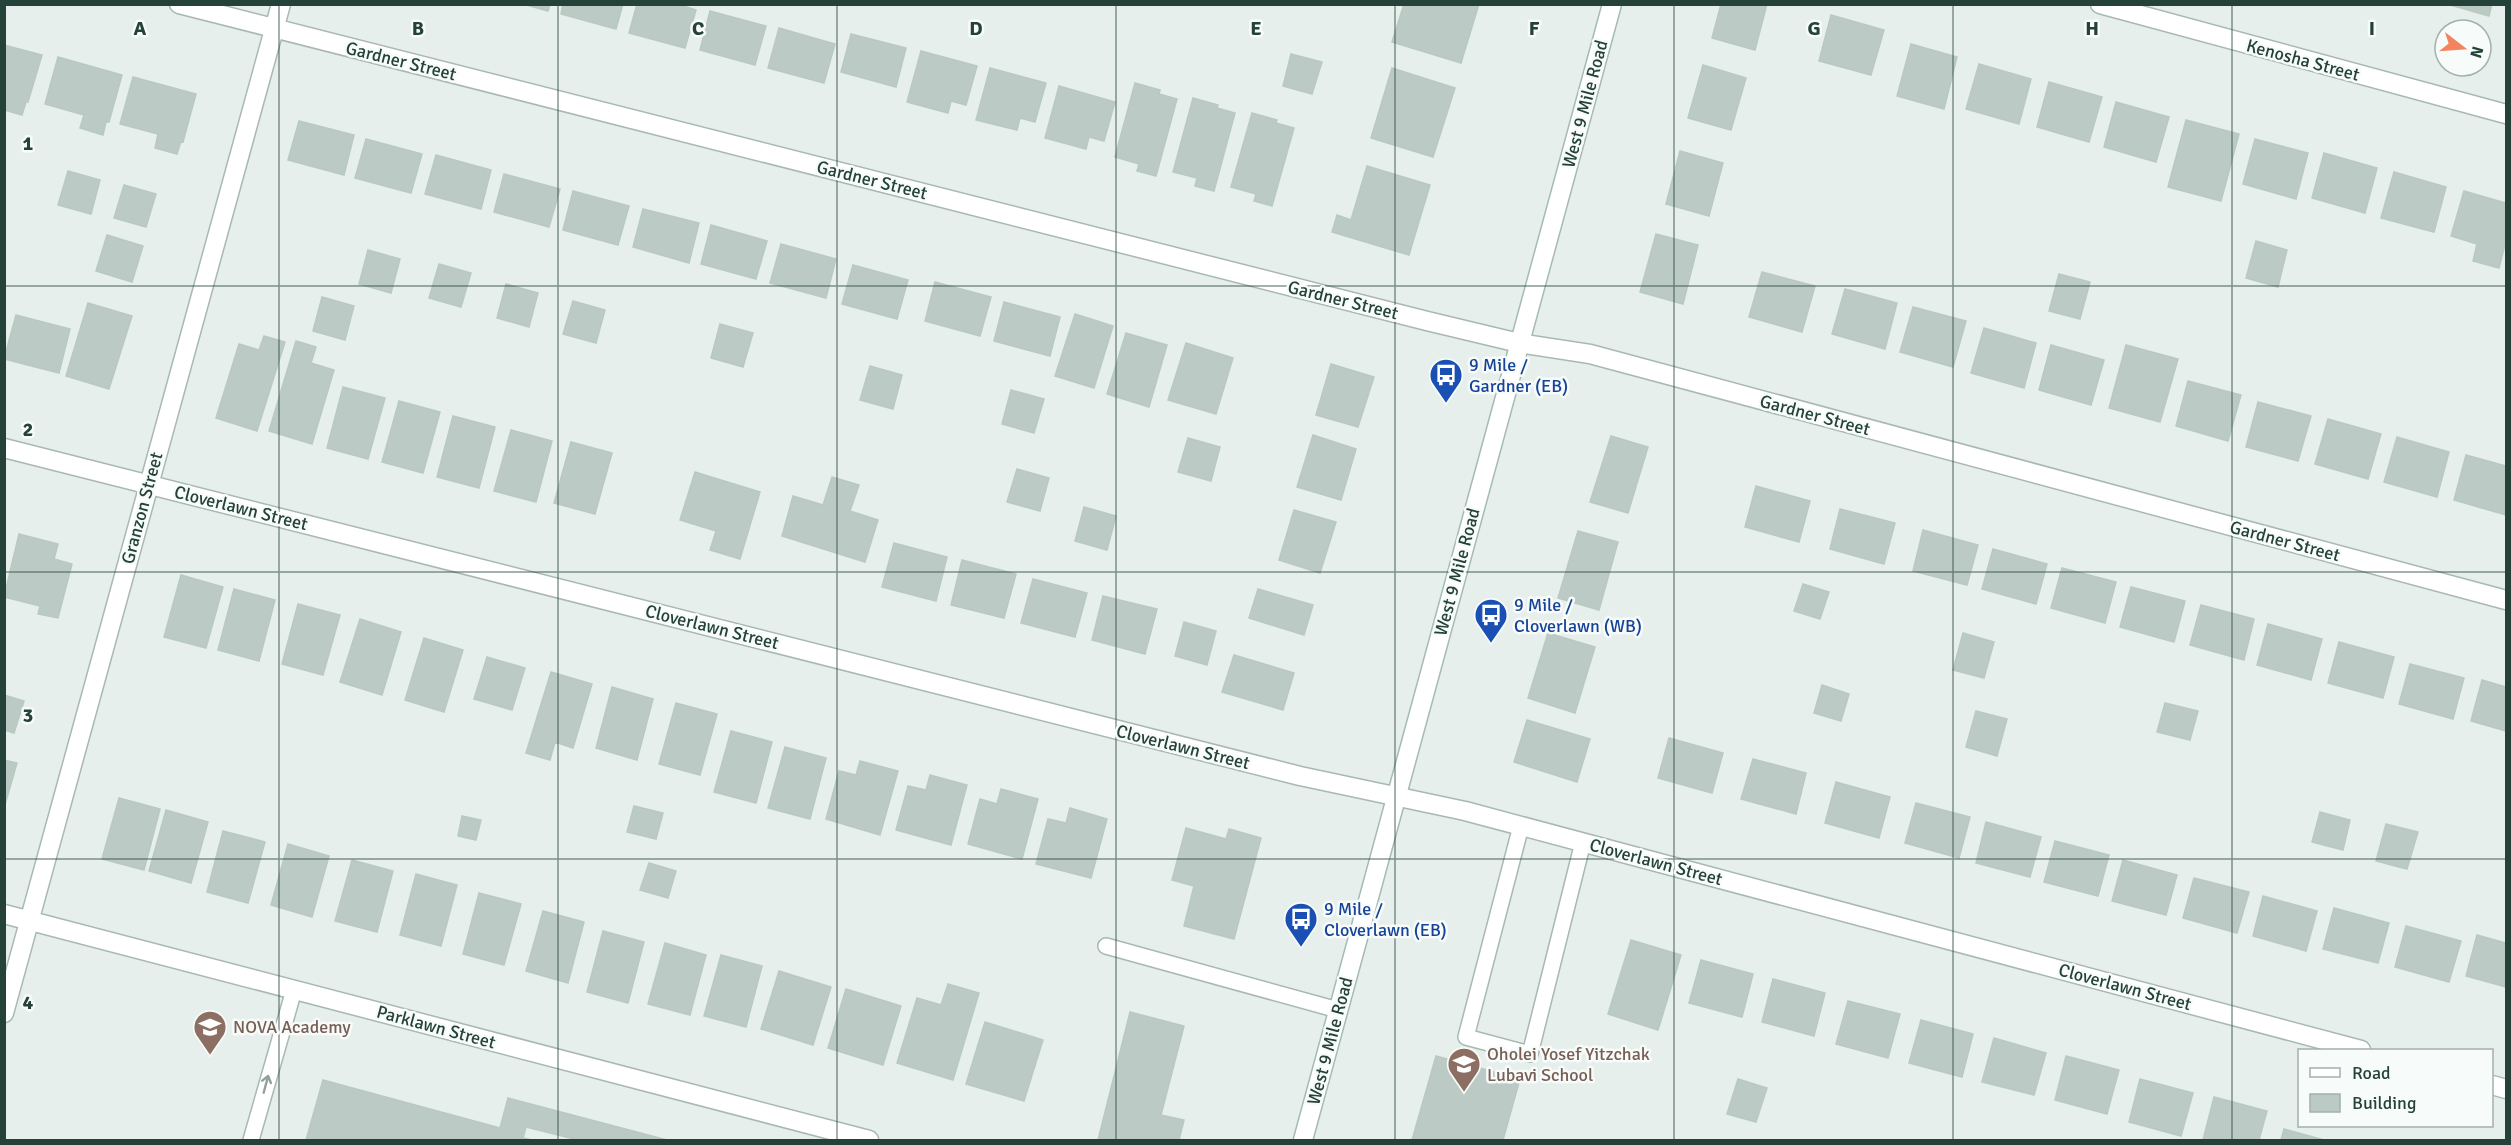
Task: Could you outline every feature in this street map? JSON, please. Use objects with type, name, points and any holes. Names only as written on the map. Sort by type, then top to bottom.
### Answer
[{"type":"street","name":"Gardner Street","points":[[178,4],[1520,343],[1590,354],[2506,600]]},
{"type":"street","name":"Granzon Street","points":[[4,1012],[281,4]]},
{"type":"street","name":"West 9 Mile Road","points":[[1303,1140],[1612,4]]},
{"type":"street","name":"Kenosha Street","points":[[2100,4],[2506,114]]},
{"type":"street","name":"Cloverlawn Street","points":[[4,448],[1300,776],[1465,811],[2357,1049]]},
{"type":"street","name":"Parklawn Street","points":[[4,914],[869,1140]]},
{"type":"lane","points":[[1521,826],[1466,1037],[1530,1054],[1583,842]]},
{"type":"lane","points":[[1106,946],[1338,1010]]},
{"type":"lane","points":[[251,1140],[294,990]]},
{"type":"building","points":[[523,4],[550,4],[548,11]]},
{"type":"building","points":[[563,4],[623,4],[616,29],[561,14]]},
{"type":"building","points":[[637,4],[677,4],[696,10],[685,48],[629,33]]},
{"type":"building","points":[[1404,4],[1479,4],[1461,63],[1392,42]]},
{"type":"building","points":[[1721,4],[1767,4],[1755,50],[1712,38]]},
{"type":"building","points":[[2447,4],[2492,4],[2489,16]]},
{"type":"building","points":[[710,11],[766,26],[755,65],[700,50]]},
{"type":"building","points":[[1831,15],[1884,30],[1871,75],[1819,61]]},
{"type":"building","points":[[779,28],[835,44],[824,83],[768,68]]},
{"type":"building","points":[[851,34],[906,48],[896,87],[841,72]]},
{"type":"building","points":[[1911,44],[1957,57],[1944,109],[1897,96]]},
{"type":"building","points":[[4,45],[42,55],[22,115],[4,110]]},
{"type":"building","points":[[921,51],[977,66],[966,105],[951,101],[948,113],[907,102]]},
{"type":"building","points":[[1291,54],[1322,62],[1312,94],[1283,86]]},
{"type":"building","points":[[58,57],[122,75],[103,135],[80,128],[84,115],[45,104]]},
{"type":"building","points":[[1979,64],[2031,79],[2019,124],[1966,109]]},
{"type":"building","points":[[1703,65],[1746,78],[1731,130],[1688,118]]},
{"type":"building","points":[[990,68],[1046,83],[1035,122],[1020,118],[1017,130],[976,120]]},
{"type":"building","points":[[1392,68],[1455,88],[1433,157],[1371,138]]},
{"type":"building","points":[[133,77],[196,94],[183,142],[181,141],[177,154],[155,148],[158,134],[120,124]]},
{"type":"building","points":[[2049,82],[2102,97],[2089,142],[2037,127]]},
{"type":"building","points":[[1135,83],[1160,90],[1159,94],[1177,99],[1156,176],[1137,171],[1139,164],[1115,157]]},
{"type":"building","points":[[1059,86],[1115,102],[1104,141],[1089,137],[1086,149],[1045,138]]},
{"type":"building","points":[[1193,98],[1218,105],[1217,108],[1235,113],[1214,191],[1195,186],[1197,178],[1173,172]]},
{"type":"building","points":[[2116,102],[2169,117],[2156,162],[2104,147]]},
{"type":"building","points":[[1252,113],[1277,120],[1276,123],[1294,128],[1272,206],[1254,201],[1256,194],[1231,187]]},
{"type":"building","points":[[2186,120],[2239,134],[2221,201],[2168,187]]},
{"type":"building","points":[[299,121],[354,135],[344,175],[288,160]]},
{"type":"building","points":[[366,139],[422,154],[411,193],[355,178]]},
{"type":"building","points":[[2255,139],[2308,153],[2296,199],[2243,184]]},
{"type":"building","points":[[1680,151],[1723,163],[1709,216],[1666,204]]},
{"type":"building","points":[[2324,153],[2377,168],[2365,213],[2312,198]]},
{"type":"building","points":[[436,155],[491,170],[481,209],[425,194]]},
{"type":"building","points":[[1367,166],[1430,185],[1409,255],[1332,232],[1337,215],[1351,220]]},
{"type":"building","points":[[68,171],[100,180],[91,214],[58,205]]},
{"type":"building","points":[[2394,172],[2446,187],[2434,232],[2381,218]]},
{"type":"building","points":[[504,174],[560,189],[549,227],[494,212]]},
{"type":"building","points":[[124,185],[156,194],[146,227],[114,218]]},
{"type":"building","points":[[573,191],[629,206],[618,245],[563,230]]},
{"type":"building","points":[[2464,191],[2506,203],[2506,241],[2499,268],[2473,261],[2477,244],[2451,236]]},
{"type":"building","points":[[643,209],[699,223],[689,263],[633,247]]},
{"type":"building","points":[[711,225],[767,241],[756,279],[701,264]]},
{"type":"building","points":[[1656,234],[1698,245],[1683,304],[1640,292]]},
{"type":"building","points":[[107,235],[143,246],[132,282],[96,271]]},
{"type":"building","points":[[2256,241],[2287,250],[2278,287],[2246,278]]},
{"type":"building","points":[[781,244],[836,259],[826,298],[770,283]]},
{"type":"building","points":[[368,250],[400,259],[391,293],[359,284]]},
{"type":"building","points":[[439,264],[471,273],[461,307],[429,298]]},
{"type":"building","points":[[853,265],[908,280],[897,319],[842,304]]},
{"type":"building","points":[[1762,272],[1815,286],[1802,332],[1749,317]]},
{"type":"building","points":[[2059,274],[2090,282],[2080,319],[2049,311]]},
{"type":"building","points":[[935,282],[991,297],[980,336],[925,321]]},
{"type":"building","points":[[506,284],[538,293],[529,327],[497,318]]},
{"type":"building","points":[[1845,289],[1897,303],[1885,349],[1832,334]]},
{"type":"building","points":[[322,297],[354,306],[345,340],[313,331]]},
{"type":"building","points":[[573,301],[605,310],[596,343],[563,334]]},
{"type":"building","points":[[1004,302],[1060,317],[1050,356],[994,341]]},
{"type":"building","points":[[88,303],[132,316],[109,389],[66,376]]},
{"type":"building","points":[[1913,307],[1966,321],[1953,367],[1900,352]]},
{"type":"building","points":[[1075,314],[1113,326],[1094,388],[1055,376]]},
{"type":"building","points":[[16,315],[70,329],[59,373],[4,359]]},
{"type":"building","points":[[720,324],[753,333],[743,367],[711,358]]},
{"type":"building","points":[[1984,328],[2036,343],[2024,388],[1971,373]]},
{"type":"building","points":[[1126,333],[1167,345],[1149,407],[1107,394]]},
{"type":"building","points":[[264,336],[285,342],[257,431],[216,418],[239,344],[259,350]]},
{"type":"building","points":[[296,341],[316,347],[311,363],[334,370],[312,444],[269,431]]},
{"type":"building","points":[[1186,343],[1233,358],[1216,414],[1168,400]]},
{"type":"building","points":[[2051,345],[2104,360],[2091,405],[2039,390]]},
{"type":"building","points":[[2126,345],[2178,359],[2160,422],[2109,408]]},
{"type":"building","points":[[1331,364],[1374,377],[1358,427],[1316,415]]},
{"type":"building","points":[[870,366],[902,375],[893,409],[860,400]]},
{"type":"building","points":[[2188,381],[2241,395],[2228,441],[2176,426]]},
{"type":"building","points":[[343,387],[385,398],[368,459],[327,448]]},
{"type":"building","points":[[1011,390],[1044,399],[1034,433],[1002,424]]},
{"type":"building","points":[[399,401],[440,412],[423,473],[382,462]]},
{"type":"building","points":[[2258,402],[2311,416],[2298,461],[2246,447]]},
{"type":"building","points":[[453,416],[495,427],[479,488],[437,477]]},
{"type":"building","points":[[2328,419],[2381,434],[2368,479],[2315,464]]},
{"type":"building","points":[[511,430],[552,441],[536,502],[494,491]]},
{"type":"building","points":[[1313,435],[1356,449],[1341,500],[1297,487]]},
{"type":"building","points":[[1611,436],[1648,447],[1628,513],[1590,502]]},
{"type":"building","points":[[2397,437],[2449,452],[2437,497],[2384,482]]},
{"type":"building","points":[[1188,438],[1220,447],[1211,481],[1178,472]]},
{"type":"building","points":[[571,442],[612,453],[595,514],[554,503]]},
{"type":"building","points":[[2466,455],[2506,466],[2506,515],[2454,500]]},
{"type":"building","points":[[1017,469],[1049,478],[1040,511],[1007,502]]},
{"type":"building","points":[[695,472],[760,492],[740,559],[710,550],[716,531],[680,520]]},
{"type":"building","points":[[832,477],[859,485],[850,511],[878,520],[865,562],[782,536],[793,496],[823,505]]},
{"type":"building","points":[[1756,486],[1810,501],[1799,542],[1745,527]]},
{"type":"building","points":[[1084,507],[1116,516],[1107,550],[1075,541]]},
{"type":"building","points":[[1840,509],[1895,523],[1884,564],[1830,549]]},
{"type":"building","points":[[1294,510],[1336,522],[1320,573],[1279,560]]},
{"type":"building","points":[[1923,530],[1978,545],[1967,585],[1913,571]]},
{"type":"building","points":[[1578,531],[1618,542],[1599,610],[1558,598]]},
{"type":"building","points":[[19,534],[58,544],[54,559],[72,564],[58,618],[38,614],[40,606],[4,597]]},
{"type":"building","points":[[894,543],[947,557],[936,601],[882,587]]},
{"type":"building","points":[[1993,549],[2047,564],[2036,604],[1982,589]]},
{"type":"building","points":[[962,560],[1016,574],[1004,618],[951,605]]},
{"type":"building","points":[[2062,568],[2116,582],[2105,623],[2051,608]]},
{"type":"building","points":[[181,575],[223,587],[206,648],[164,637]]},
{"type":"building","points":[[1033,579],[1087,593],[1075,637],[1021,623]]},
{"type":"building","points":[[1803,584],[1829,592],[1820,619],[1794,611]]},
{"type":"building","points":[[2131,587],[2185,601],[2174,642],[2120,627]]},
{"type":"building","points":[[234,589],[275,600],[259,661],[218,650]]},
{"type":"building","points":[[1258,589],[1313,605],[1304,635],[1249,618]]},
{"type":"building","points":[[1103,596],[1157,609],[1145,654],[1092,640]]},
{"type":"building","points":[[298,604],[340,615],[323,675],[282,664]]},
{"type":"building","points":[[2201,605],[2254,619],[2244,660],[2190,645]]},
{"type":"building","points":[[360,619],[401,632],[382,695],[340,682]]},
{"type":"building","points":[[1184,622],[1216,631],[1207,665],[1175,656]]},
{"type":"building","points":[[2268,624],[2322,639],[2311,680],[2257,665]]},
{"type":"building","points":[[1548,633],[1595,647],[1575,713],[1528,698]]},
{"type":"building","points":[[1963,633],[1994,642],[1984,678],[1953,670]]},
{"type":"building","points":[[424,638],[463,650],[444,712],[405,700]]},
{"type":"building","points":[[2339,642],[2394,657],[2383,698],[2328,683]]},
{"type":"building","points":[[1234,655],[1294,673],[1283,710],[1222,692]]},
{"type":"building","points":[[487,657],[525,668],[512,710],[474,699]]},
{"type":"building","points":[[2410,664],[2464,678],[2453,719],[2399,704]]},
{"type":"building","points":[[551,672],[592,684],[573,748],[555,742],[550,760],[526,753]]},
{"type":"building","points":[[2482,680],[2506,687],[2506,731],[2471,721]]},
{"type":"building","points":[[1822,685],[1849,694],[1841,721],[1814,713]]},
{"type":"building","points":[[612,687],[653,699],[637,760],[596,748]]},
{"type":"building","points":[[4,695],[24,701],[14,733],[4,730]]},
{"type":"building","points":[[676,703],[717,714],[700,775],[659,764]]},
{"type":"building","points":[[2165,703],[2198,711],[2190,740],[2157,732]]},
{"type":"building","points":[[1976,711],[2007,719],[1997,756],[1966,747]]},
{"type":"building","points":[[1527,720],[1590,739],[1577,782],[1514,762]]},
{"type":"building","points":[[731,731],[772,742],[756,803],[714,792]]},
{"type":"building","points":[[1669,738],[1723,753],[1712,793],[1658,778]]},
{"type":"building","points":[[785,747],[826,758],[810,819],[768,808]]},
{"type":"building","points":[[1753,759],[1806,773],[1796,814],[1741,799]]},
{"type":"building","points":[[4,760],[17,763],[4,808]]},
{"type":"building","points":[[860,761],[898,771],[880,835],[826,819],[839,771],[856,775]]},
{"type":"building","points":[[930,775],[967,785],[951,845],[896,830],[908,786],[926,790]]},
{"type":"building","points":[[1836,782],[1890,797],[1879,838],[1825,823]]},
{"type":"building","points":[[1001,789],[1038,799],[1022,859],[968,844],[980,799],[997,804]]},
{"type":"building","points":[[119,798],[160,809],[144,870],[102,859]]},
{"type":"building","points":[[1916,803],[1970,817],[1959,858],[1905,843]]},
{"type":"building","points":[[634,806],[663,813],[656,839],[627,832]]},
{"type":"building","points":[[1070,808],[1107,819],[1091,878],[1036,864],[1048,819],[1066,823]]},
{"type":"building","points":[[166,810],[208,822],[191,883],[149,871]]},
{"type":"building","points":[[2320,812],[2350,820],[2343,850],[2312,842]]},
{"type":"building","points":[[462,816],[481,820],[476,840],[458,836]]},
{"type":"building","points":[[1986,822],[2041,837],[2030,877],[1976,863]]},
{"type":"building","points":[[2386,824],[2418,832],[2407,869],[2376,861]]},
{"type":"building","points":[[1186,828],[1226,839],[1229,829],[1261,838],[1234,939],[1184,926],[1194,886],[1172,880]]},
{"type":"building","points":[[223,831],[265,842],[248,903],[207,892]]},
{"type":"building","points":[[2055,841],[2109,855],[2098,896],[2044,882]]},
{"type":"building","points":[[288,844],[329,856],[312,917],[271,905]]},
{"type":"building","points":[[352,860],[393,871],[377,932],[335,921]]},
{"type":"building","points":[[2123,860],[2177,875],[2166,915],[2112,901]]},
{"type":"building","points":[[649,863],[676,871],[668,898],[640,890]]},
{"type":"building","points":[[416,874],[457,885],[441,946],[400,935]]},
{"type":"building","points":[[2194,878],[2249,892],[2237,933],[2183,918]]},
{"type":"building","points":[[479,893],[521,904],[504,965],[463,954]]},
{"type":"building","points":[[2263,896],[2317,911],[2306,951],[2253,936]]},
{"type":"building","points":[[2334,908],[2389,923],[2378,963],[2323,949]]},
{"type":"building","points":[[543,911],[584,922],[568,983],[526,971]]},
{"type":"building","points":[[2406,926],[2461,941],[2449,982],[2395,967]]},
{"type":"building","points":[[603,931],[644,942],[628,1003],[587,992]]},
{"type":"building","points":[[2477,935],[2506,943],[2506,987],[2466,976]]},
{"type":"building","points":[[1631,940],[1681,955],[1658,1030],[1608,1014]]},
{"type":"building","points":[[665,943],[706,955],[690,1015],[648,1004]]},
{"type":"building","points":[[721,955],[762,966],[746,1027],[704,1016]]},
{"type":"building","points":[[1701,960],[1753,974],[1742,1017],[1689,1003]]},
{"type":"building","points":[[779,971],[831,987],[813,1045],[761,1029]]},
{"type":"building","points":[[1773,979],[1825,993],[1814,1036],[1762,1022]]},
{"type":"building","points":[[948,984],[979,993],[953,1080],[897,1063],[917,998],[941,1005]]},
{"type":"building","points":[[846,989],[901,1006],[883,1065],[828,1048]]},
{"type":"building","points":[[1848,1001],[1900,1014],[1888,1058],[1836,1044]]},
{"type":"building","points":[[1130,1012],[1184,1026],[1161,1115],[1184,1120],[1179,1140],[1098,1140]]},
{"type":"building","points":[[1921,1020],[1973,1034],[1962,1077],[1909,1063]]},
{"type":"building","points":[[985,1022],[1043,1040],[1024,1101],[966,1084]]},
{"type":"building","points":[[1994,1038],[2046,1053],[2034,1095],[1982,1082]]},
{"type":"building","points":[[1436,1056],[1520,1079],[1503,1140],[1412,1140]]},
{"type":"building","points":[[2066,1056],[2119,1070],[2107,1114],[2055,1100]]},
{"type":"building","points":[[1738,1079],[1767,1088],[1756,1122],[1727,1114]]},
{"type":"building","points":[[2140,1079],[2193,1093],[2181,1136],[2129,1122]]},
{"type":"building","points":[[323,1080],[500,1128],[508,1098],[667,1140],[578,1140],[526,1127],[523,1138],[532,1140],[306,1140]]},
{"type":"building","points":[[2214,1097],[2267,1111],[2259,1140],[2203,1140]]},
{"type":"building","points":[[2284,1129],[2324,1140],[2281,1140]]},
{"type":"place","name":"9 Mile / Gardner (EB)","points":[[1446,404]]},
{"type":"place","name":"9 Mile / Cloverlawn (WB)","points":[[1491,644]]},
{"type":"place","name":"9 Mile / Cloverlawn (EB)","points":[[1301,948]]},
{"type":"place","name":"NOVA Academy","points":[[210,1056]]},
{"type":"place","name":"Oholei Yosef Yitzchak Lubavi School","points":[[1464,1093]]}]
